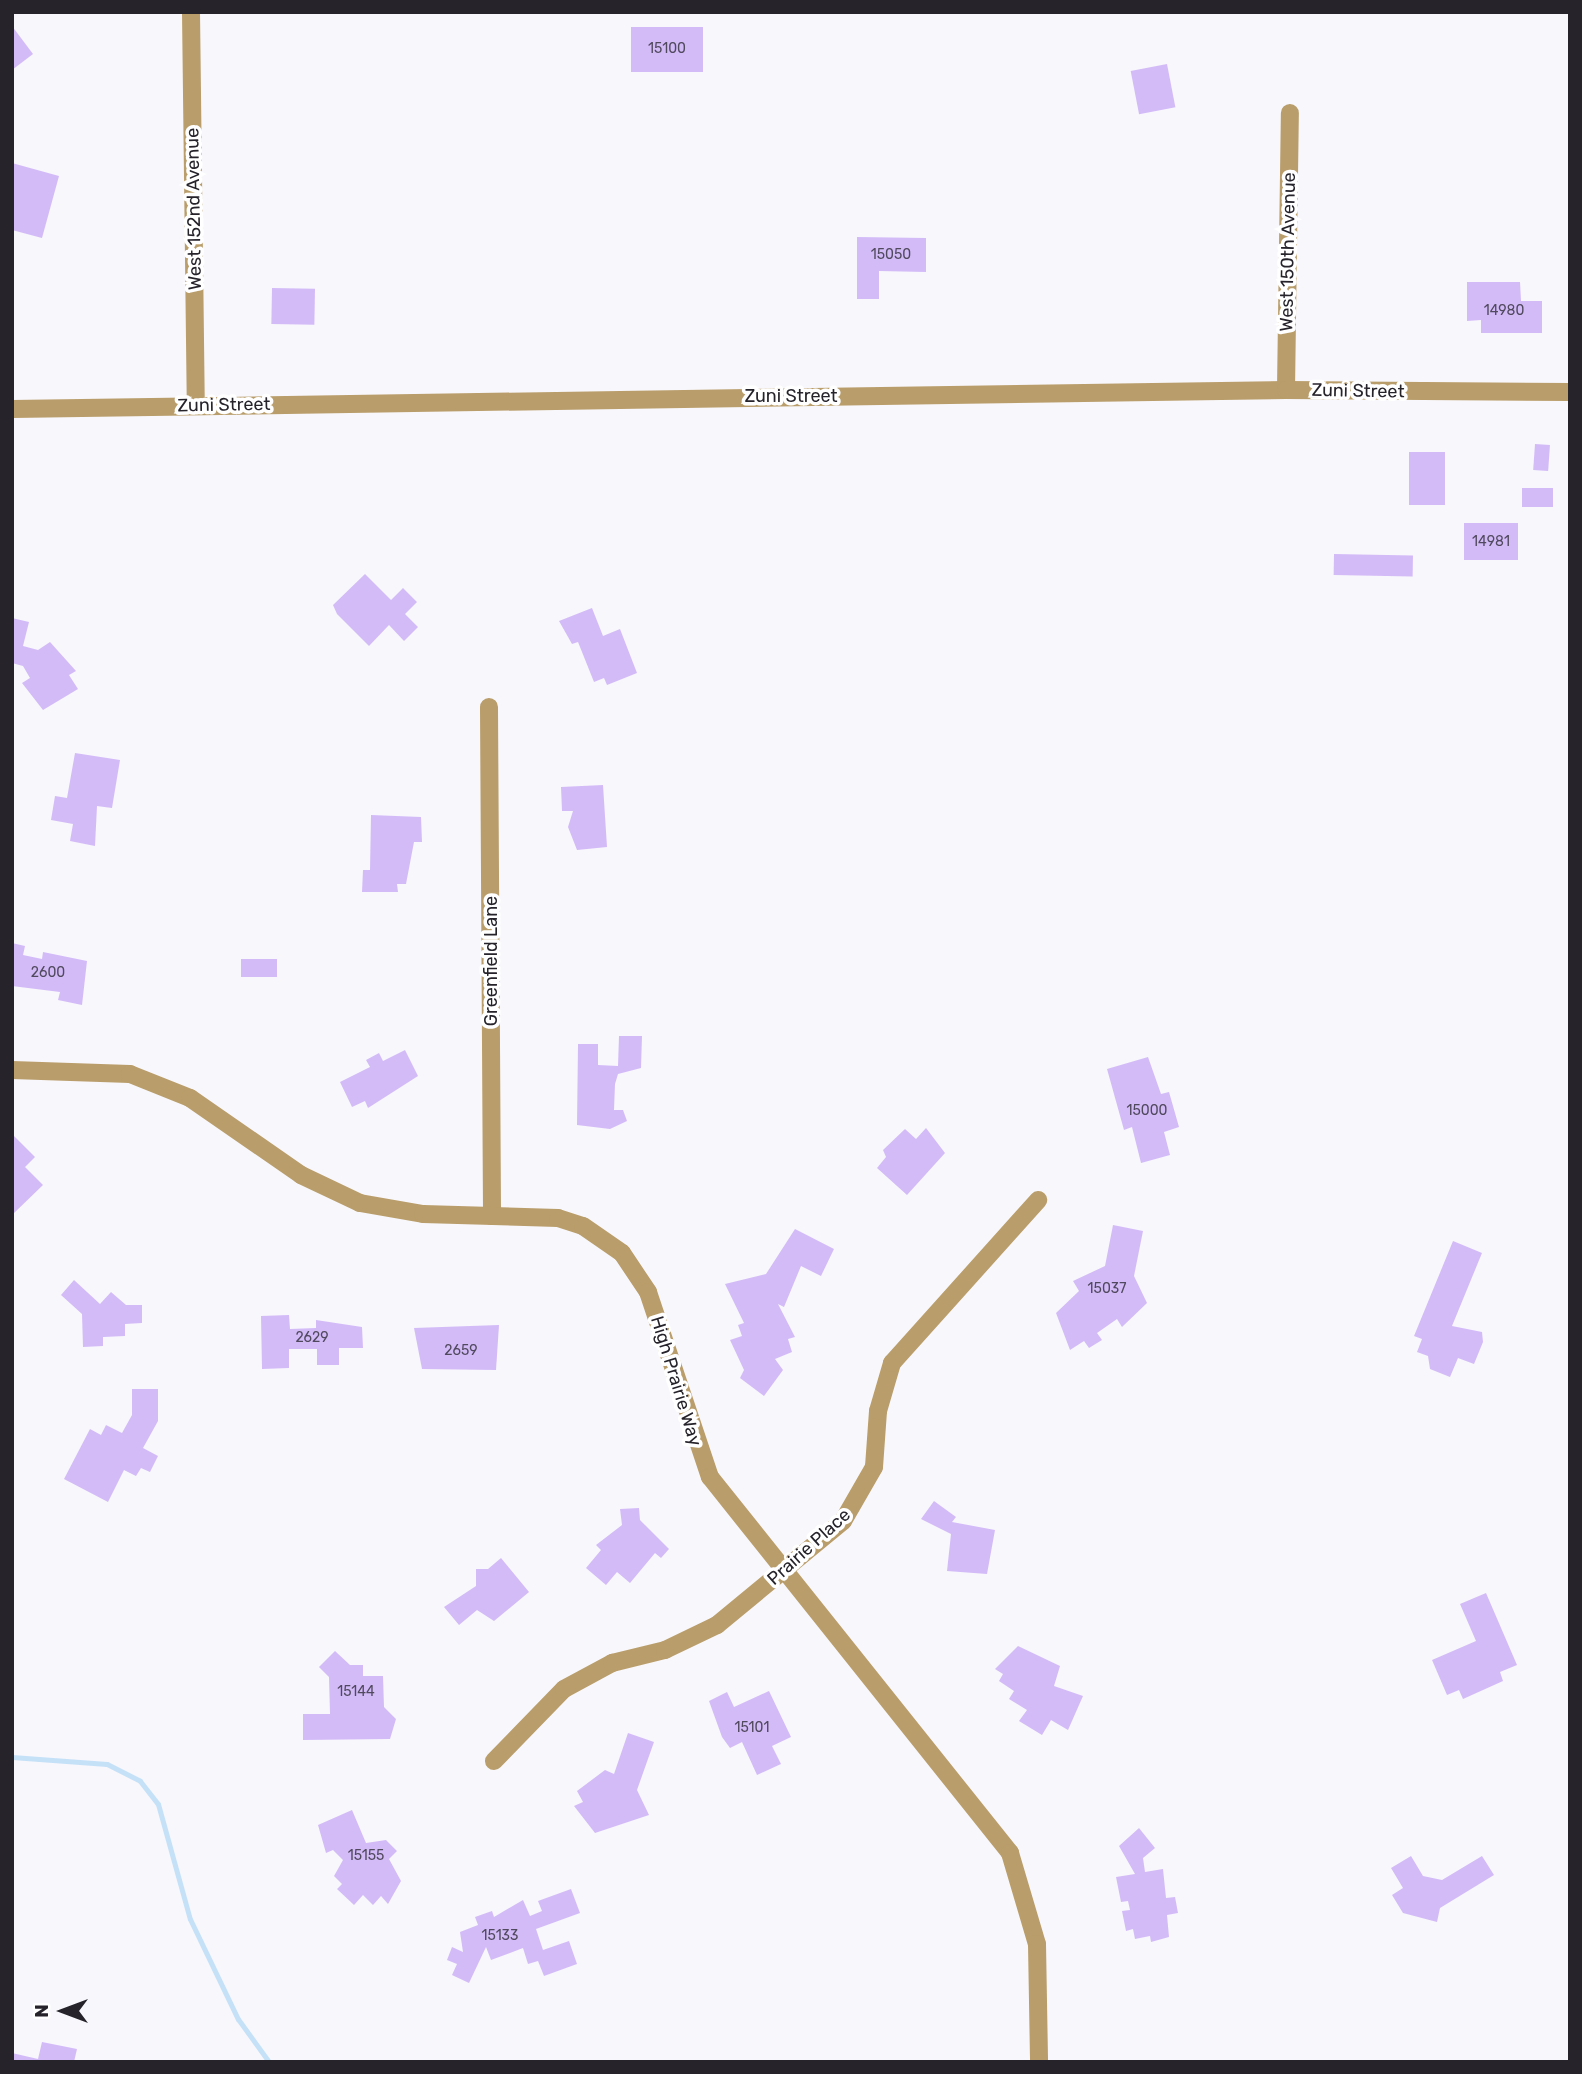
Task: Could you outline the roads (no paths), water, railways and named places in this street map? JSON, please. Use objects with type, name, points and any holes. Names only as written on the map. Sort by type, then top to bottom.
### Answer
[{"type":"street","name":"West 152nd Avenue","points":[[191,12],[196,405]]},
{"type":"street","name":"West 150th Avenue","points":[[1286,390],[1290,113]]},
{"type":"street","name":"Zuni Street","points":[[12,409],[1286,390],[1570,393]]},
{"type":"street","name":"Greenfield Lane","points":[[489,707],[492,1216]]},
{"type":"street","name":"High Prairie Way","points":[[12,1070],[97,1069],[140,1077],[190,1098],[301,1175],[360,1203],[389,1211],[558,1218],[583,1226],[637,1271],[710,1477],[783,1572],[1010,1853],[1037,1944],[1039,2062]]},
{"type":"street","name":"Prairie Place","points":[[494,1761],[544,1706],[585,1674],[692,1640],[783,1572],[843,1521],[866,1487],[883,1385],[905,1343],[1038,1200]]},
{"type":"waterway","points":[[12,1757],[107,1764],[140,1781],[158,1804],[190,1919],[238,2019],[269,2062]]}]
